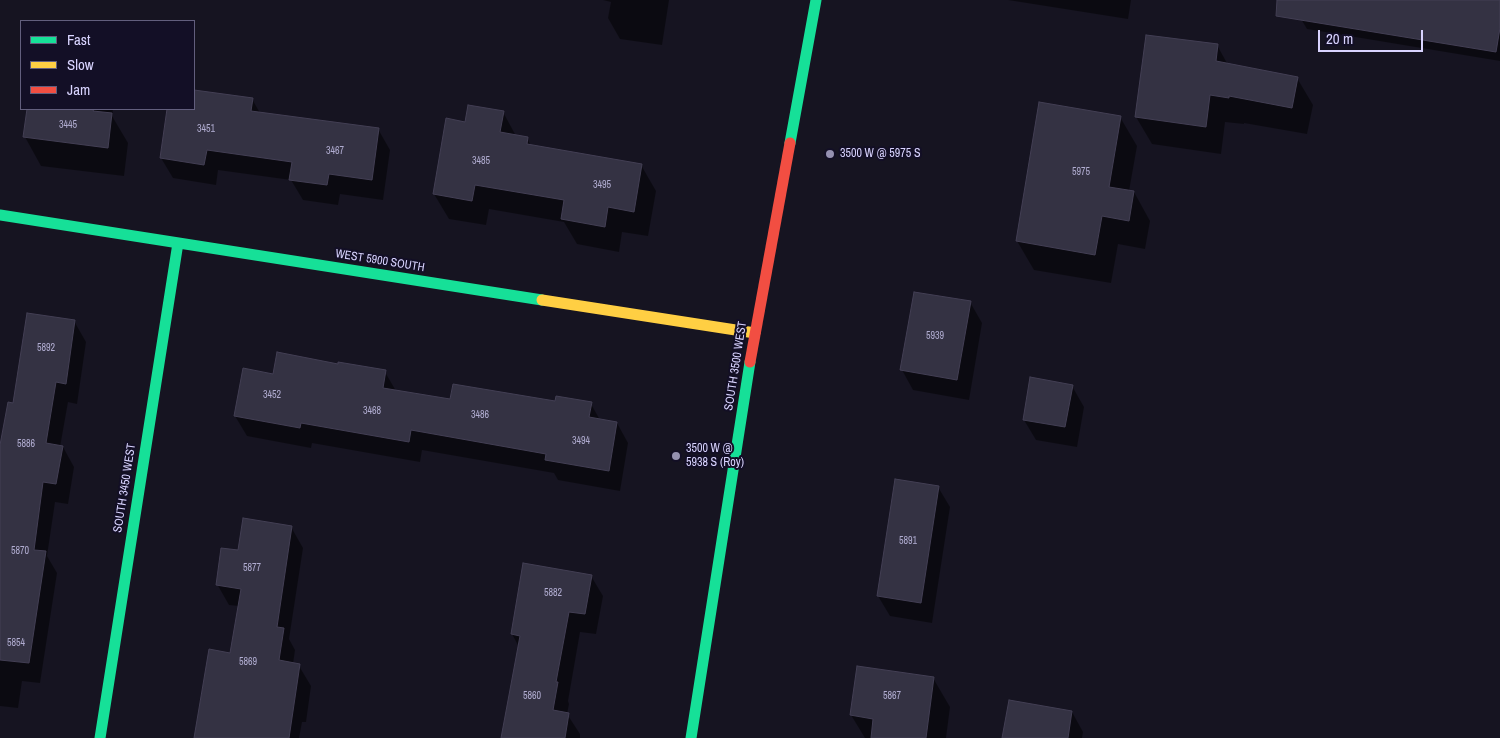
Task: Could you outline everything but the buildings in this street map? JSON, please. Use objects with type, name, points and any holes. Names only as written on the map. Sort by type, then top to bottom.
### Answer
[{"type":"street","name":"SOUTH 3500 WEST","points":[[691,738],[755,333],[816,0]]},
{"type":"street","name":"WEST 5900 SOUTH","points":[[0,215],[755,333]]},
{"type":"street","name":"SOUTH 3450 WEST","points":[[100,738],[178,243]]},
{"type":"traffic: fast","points":[[790,143],[816,0]]},
{"type":"traffic: fast","points":[[0,215],[542,300]]},
{"type":"traffic: fast","points":[[100,738],[178,243]]},
{"type":"traffic: fast","points":[[691,738],[750,362]]},
{"type":"traffic: slow","points":[[542,300],[755,333]]},
{"type":"traffic: jam","points":[[750,362],[790,143]]},
{"type":"place","name":"3500 W @ 5975 S","points":[[830,154]]},
{"type":"place","name":"3500 W @ 5938 S (Roy)","points":[[676,456]]}]
